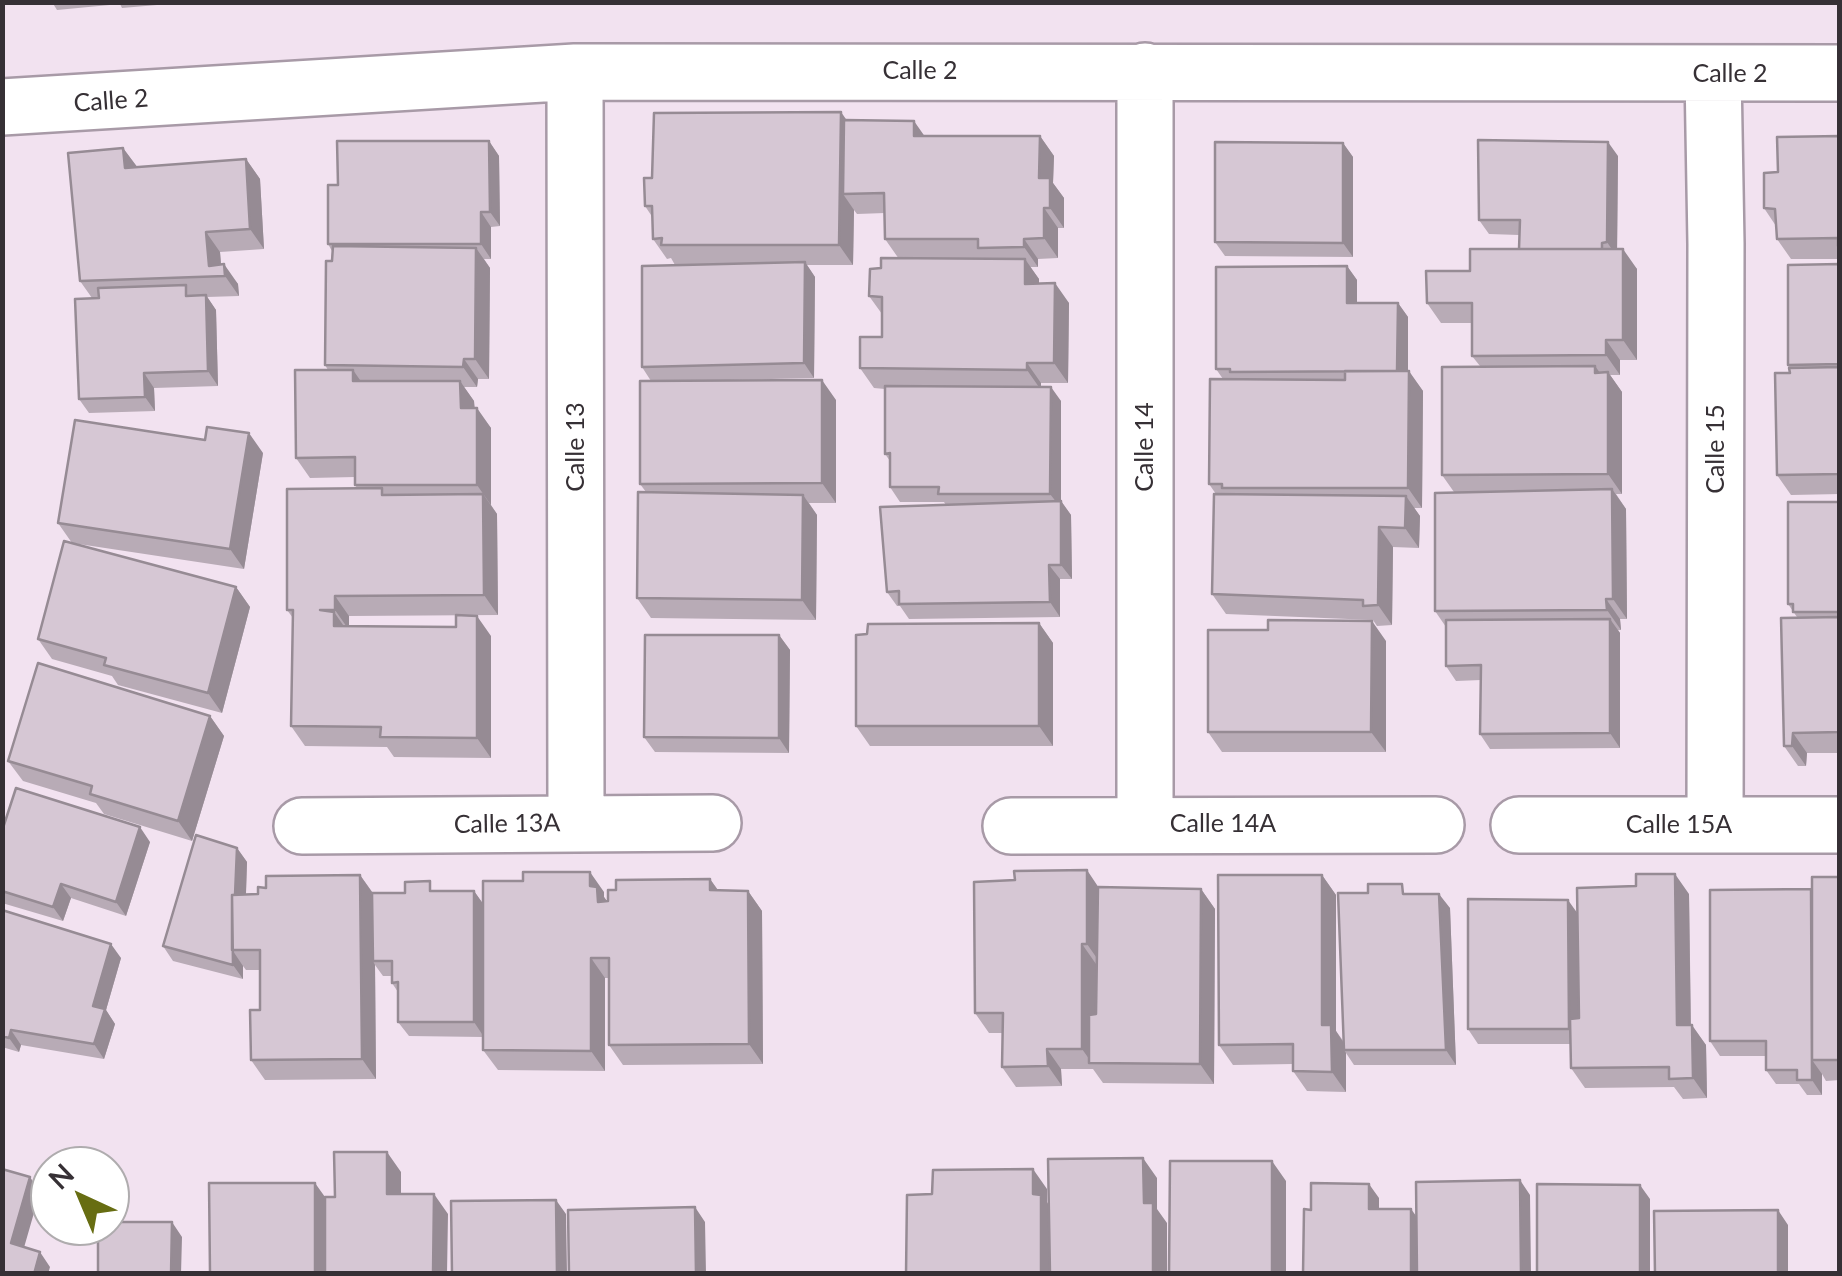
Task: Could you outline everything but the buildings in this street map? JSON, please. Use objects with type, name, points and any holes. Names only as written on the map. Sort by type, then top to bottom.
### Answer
[{"type":"street","name":"Calle 14","points":[[1145,71],[1145,824]]},
{"type":"street","name":"Calle 2","points":[[2,108],[575,72],[1840,74]]},
{"type":"street","name":"Calle 13","points":[[575,72],[576,823]]},
{"type":"street","name":"Calle 15","points":[[1713,74],[1715,824]]},
{"type":"street","name":"Calle 13A","points":[[302,826],[712,823]]},
{"type":"street","name":"Calle 14A","points":[[1011,826],[1436,824]]},
{"type":"street","name":"Calle 15A","points":[[1519,825],[1840,825]]}]
